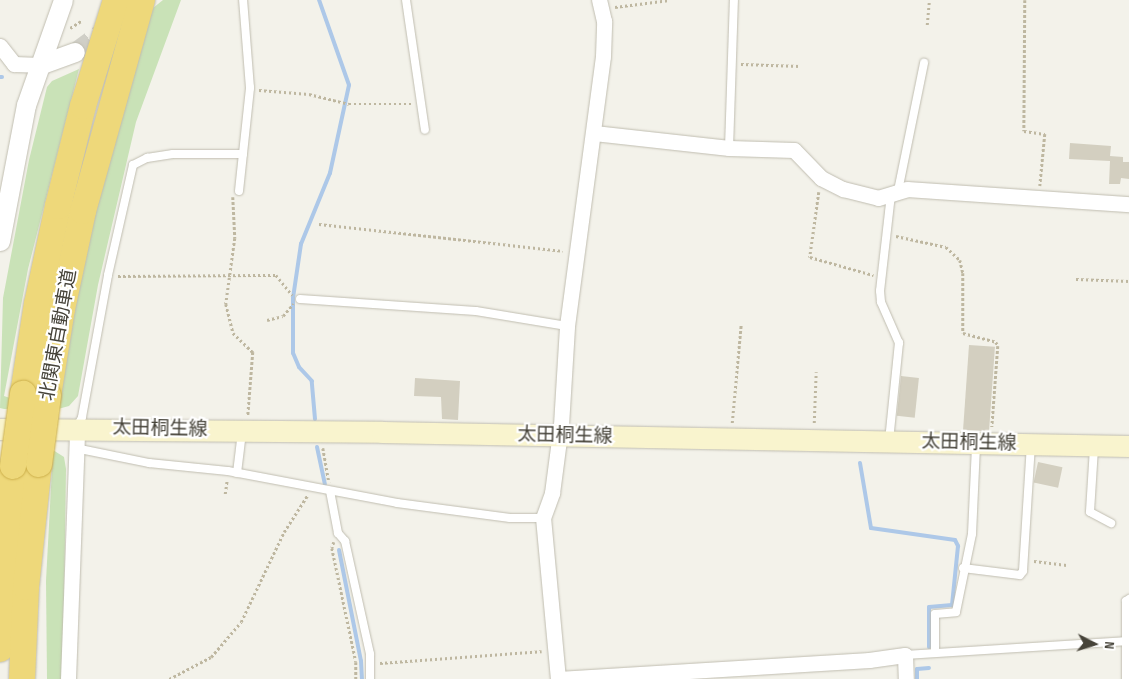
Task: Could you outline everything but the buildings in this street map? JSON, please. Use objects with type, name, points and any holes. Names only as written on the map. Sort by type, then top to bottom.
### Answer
[{"type":"highway","name":"北関東自動車道","points":[[22,679],[34,508],[39,464],[36,395],[37,304],[58,206],[83,106],[116,0]]},
{"type":"highway","name":"北関東自動車道","points":[[0,649],[13,466],[62,309],[83,211],[142,0]]},
{"type":"highway","points":[[33,679],[34,508]]},
{"type":"main road","name":"太田桐生線","points":[[0,429],[76,438],[245,426],[559,436],[1129,446]]},
{"type":"street","points":[[0,241],[26,105],[63,0]]},
{"type":"street","points":[[600,4],[603,56],[594,133],[575,255],[552,493],[543,518],[558,679],[869,660],[905,655],[906,679]]},
{"type":"street","points":[[0,46],[7,65],[39,65],[75,52]]},
{"type":"street","points":[[594,133],[729,148],[794,150],[821,178],[849,191],[878,198],[894,193],[1039,197],[1129,204]]},
{"type":"street","points":[[68,679],[76,438]]},
{"type":"lane","points":[[239,191],[250,89],[243,0]]},
{"type":"lane","points":[[406,0],[425,130]]},
{"type":"lane","points":[[729,148],[734,0]]},
{"type":"lane","points":[[889,441],[899,349],[897,337],[880,302],[881,277],[886,234],[894,193],[924,63]]},
{"type":"lane","points":[[243,154],[173,154],[147,158],[133,165],[108,275],[82,417],[76,438],[149,463],[237,472],[330,491],[510,518],[543,518]]},
{"type":"lane","points":[[300,299],[476,311],[567,326]]},
{"type":"lane","points":[[237,472],[245,426]]},
{"type":"lane","points":[[935,652],[935,614],[956,612],[974,512],[983,443]]},
{"type":"lane","points":[[964,568],[1020,575],[1023,571],[1022,559],[1032,444]]},
{"type":"lane","points":[[1094,446],[1090,512],[1111,523]]},
{"type":"lane","points":[[330,491],[338,533],[345,541],[371,664],[370,679]]},
{"type":"lane","points":[[1126,679],[1129,599]]},
{"type":"lane","points":[[905,655],[1127,641]]},
{"type":"path","points":[[600,4],[670,0]]},
{"type":"path","points":[[927,25],[930,0]]},
{"type":"path","points":[[1025,0],[1024,131],[1045,134],[1039,197]]},
{"type":"path","points":[[732,64],[800,66]]},
{"type":"path","points":[[250,89],[309,94],[349,104],[421,104]]},
{"type":"path","points":[[821,178],[810,257],[881,277]]},
{"type":"path","points":[[239,191],[233,202],[235,238],[226,304],[233,333],[253,352],[245,426]]},
{"type":"path","points":[[319,224],[561,250],[575,255]]},
{"type":"path","points":[[886,234],[946,246],[960,260],[963,273],[963,333],[996,342],[998,346],[983,443]]},
{"type":"path","points":[[108,275],[276,275],[282,278],[297,299],[283,316],[266,320]]},
{"type":"path","points":[[1076,279],[1129,281]]},
{"type":"path","points":[[731,439],[741,325]]},
{"type":"path","points":[[813,440],[816,372]]},
{"type":"path","points":[[322,441],[330,491]]},
{"type":"path","points":[[225,494],[228,471]]},
{"type":"path","points":[[169,679],[211,657],[241,622],[284,532],[312,486]]},
{"type":"path","points":[[341,536],[332,545],[356,662],[356,679]]},
{"type":"path","points":[[1022,559],[1067,565]]},
{"type":"path","points":[[371,664],[554,650]]},
{"type":"green space","points":[[163,0],[181,0],[136,122],[98,285],[78,396],[69,406],[58,409],[84,253],[153,8]]},
{"type":"green space","points":[[79,69],[28,269],[4,396],[10,398],[9,409],[4,409],[0,408],[3,298],[29,160],[47,87],[52,81]]},
{"type":"green space","points":[[53,450],[64,457],[66,469],[63,679],[47,679],[46,581]]},
{"type":"waterway","points":[[315,419],[312,381],[299,367],[293,353],[293,298],[301,244],[330,173],[349,85],[319,0]]},
{"type":"waterway","points":[[317,447],[325,484]]},
{"type":"waterway","points":[[860,463],[871,528],[955,540],[958,546],[952,605],[929,607],[929,647]]},
{"type":"waterway","points":[[339,550],[361,661],[362,679]]},
{"type":"waterway","points":[[917,679],[917,669],[929,668]]},
{"type":"tunnel","points":[[75,52],[110,26]]}]
